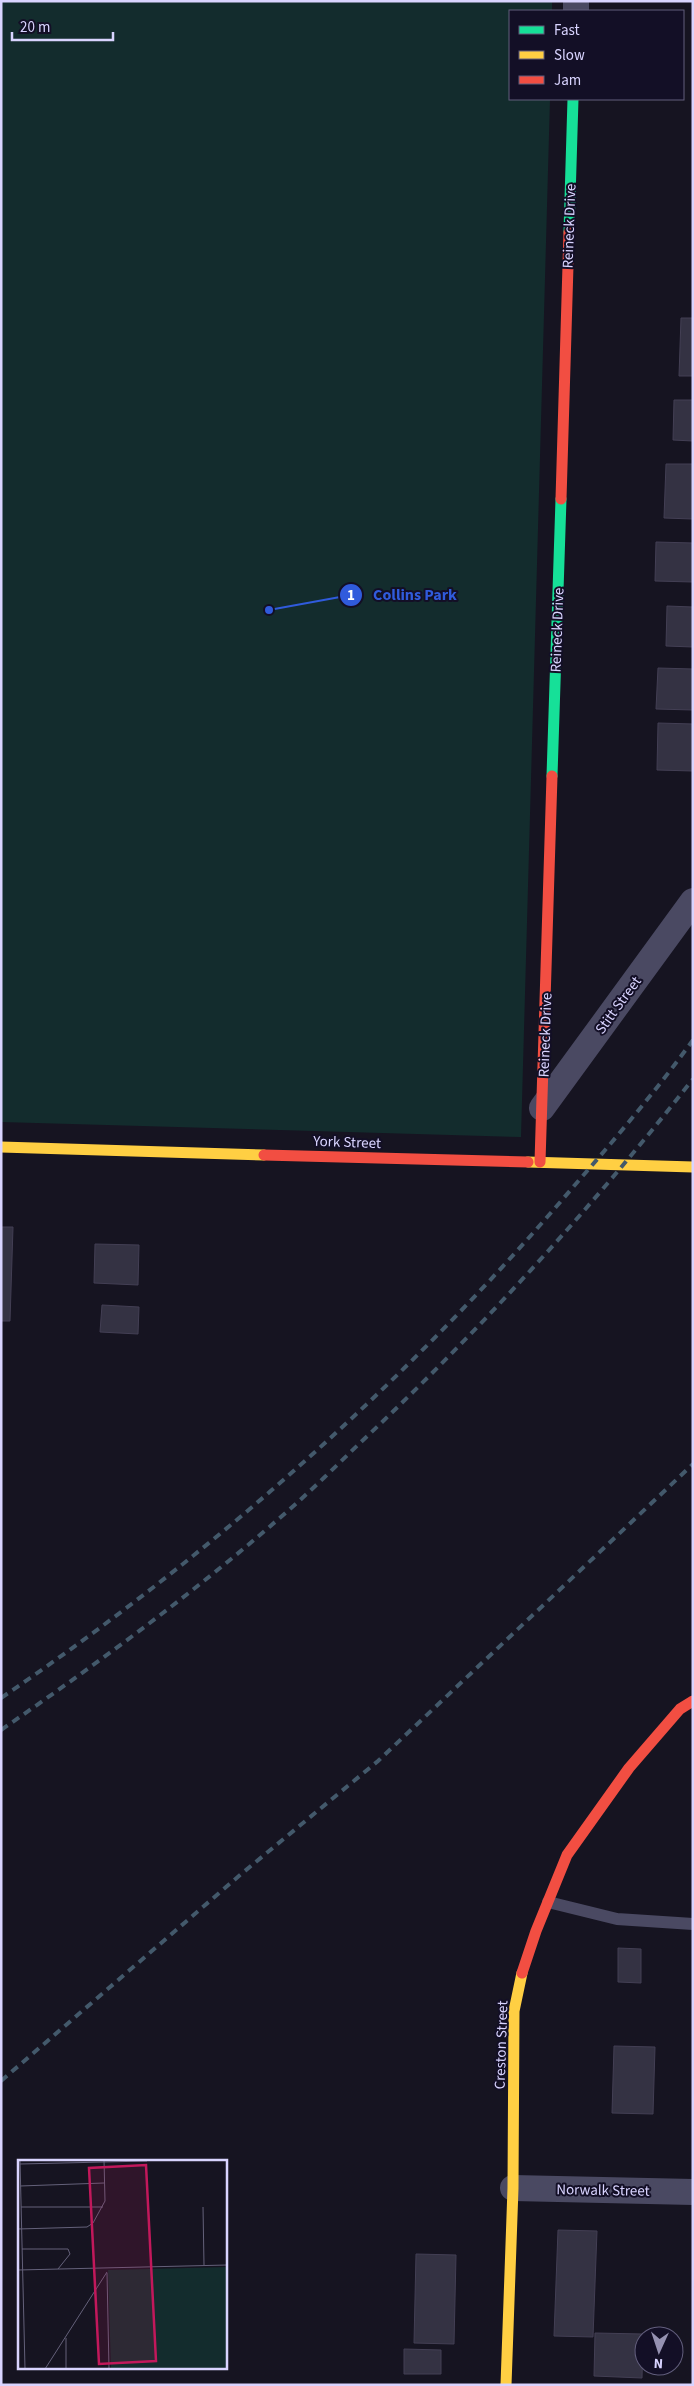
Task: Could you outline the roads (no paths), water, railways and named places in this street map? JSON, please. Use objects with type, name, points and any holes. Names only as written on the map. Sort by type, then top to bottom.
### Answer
[{"type":"street","name":"Reineck Drive","points":[[540,1162],[573,100]]},
{"type":"street","name":"Stitt Street","points":[[542,1108],[693,901]]},
{"type":"street","name":"York Street","points":[[1,1147],[693,1167]]},
{"type":"street","name":"Creston Street","points":[[506,2385],[513,2188],[514,2011],[522,1973],[567,1855],[629,1768],[680,1709],[693,1700]]},
{"type":"street","name":"Norwalk Street","points":[[513,2188],[693,2192]]},
{"type":"lane","points":[[548,1902],[617,1920],[693,1924]]},
{"type":"railway","points":[[1,1698],[80,1643],[157,1585],[232,1524],[376,1396],[510,1258],[620,1133],[693,1040]]},
{"type":"railway","points":[[1,1730],[76,1678],[185,1596],[256,1539],[317,1485],[449,1356],[533,1267],[615,1175],[693,1079]]},
{"type":"railway","points":[[1,2081],[240,1875],[378,1761],[693,1464]]},
{"type":"place","name":"Collins Park","points":[[269,610]]}]
